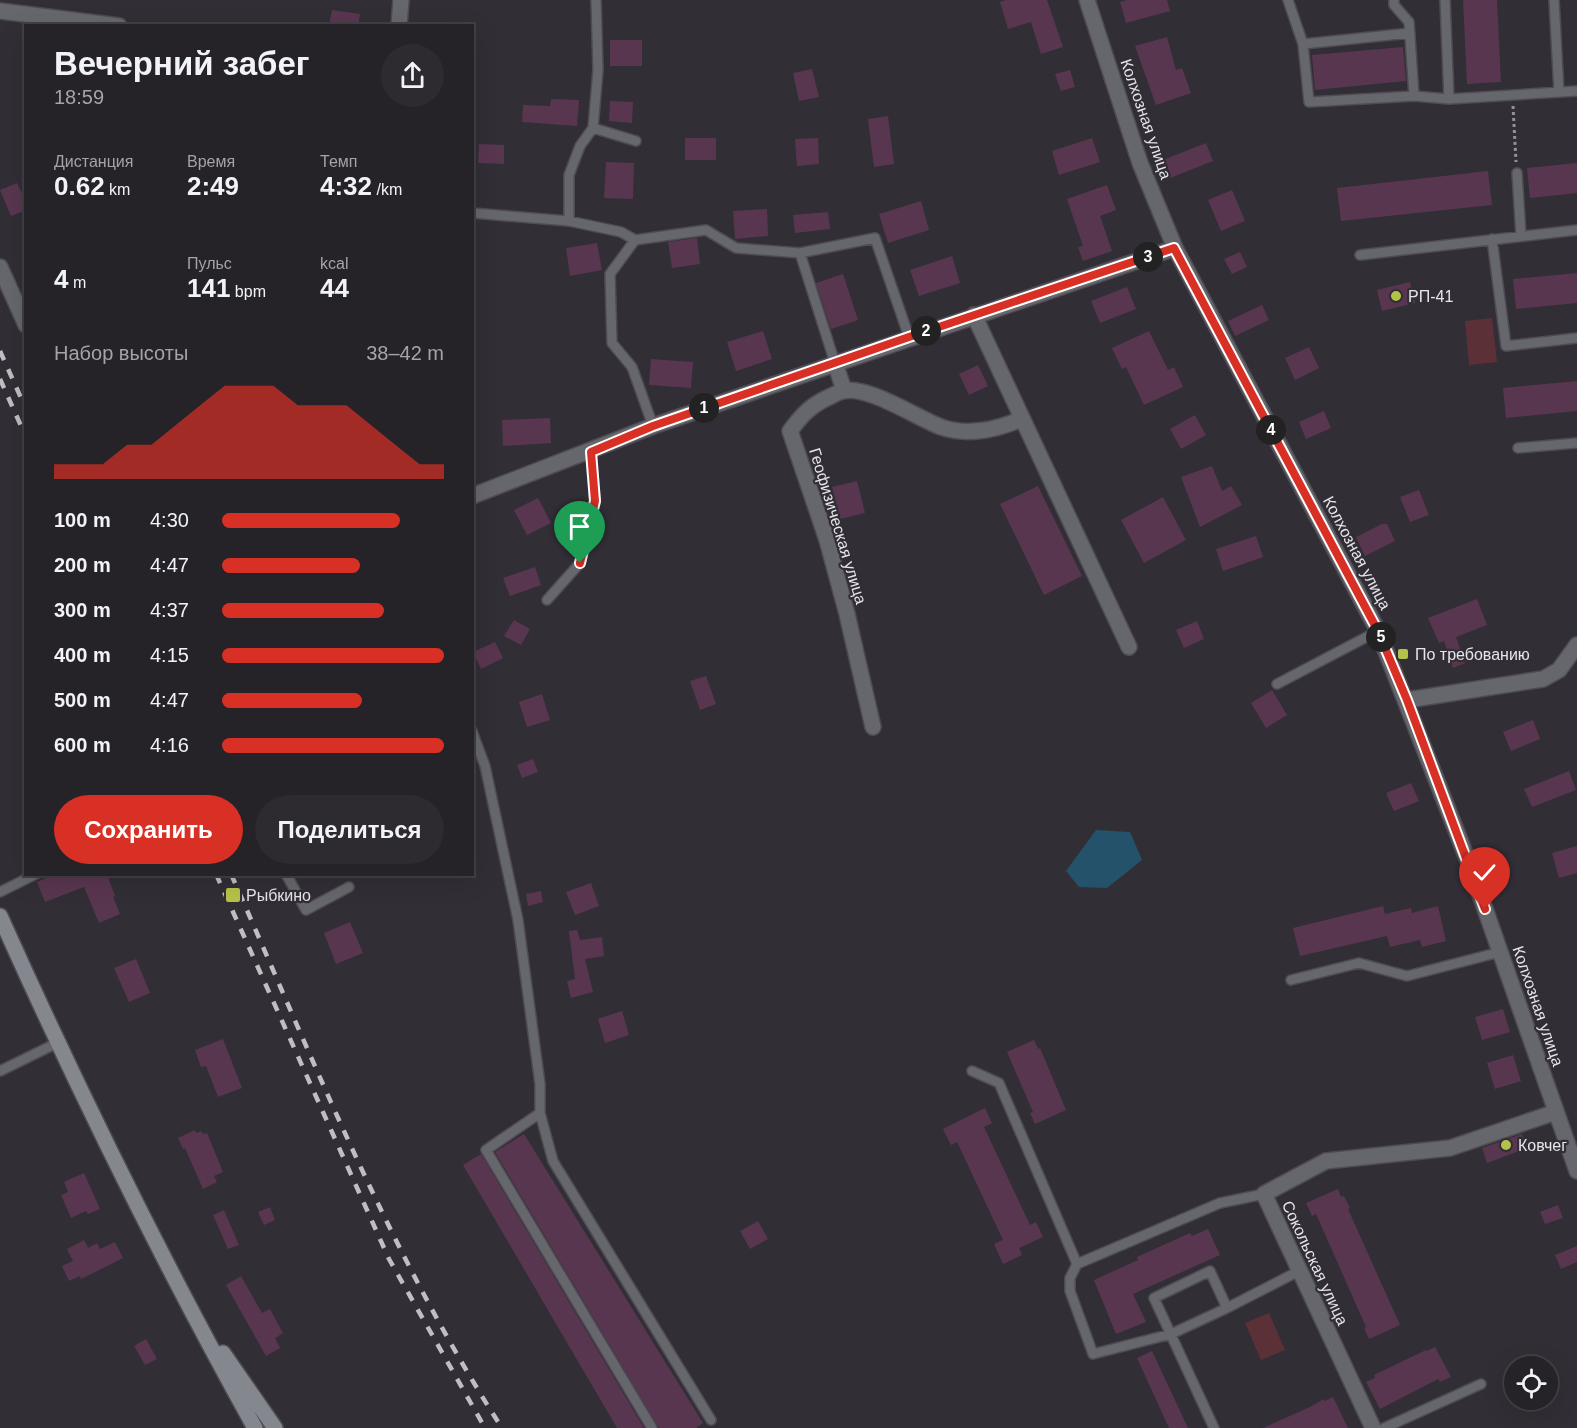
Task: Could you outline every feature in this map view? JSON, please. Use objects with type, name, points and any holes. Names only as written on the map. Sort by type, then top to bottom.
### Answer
[{"type":"main road","points":[[0,916],[57,1043],[118,1170],[255,1428]]},
{"type":"main road","points":[[184,1296],[275,1428]]},
{"type":"street","points":[[399,24],[401,0]]},
{"type":"street","name":"Колхозная улица","points":[[1087,0],[1140,163],[1174,248],[1378,631],[1407,700],[1470,866],[1577,1171]]},
{"type":"street","points":[[0,11],[103,24]]},
{"type":"street","points":[[474,495],[591,452],[653,426],[1174,248]]},
{"type":"street","points":[[0,267],[24,321]]},
{"type":"street","points":[[974,315],[1129,647]]},
{"type":"street","points":[[835,363],[844,390],[858,390],[943,427],[972,431],[1004,427],[1021,419]]},
{"type":"street","name":"Геофизическая улица","points":[[844,390],[816,403],[802,413],[790,431],[827,540],[873,727]]},
{"type":"street","points":[[1407,700],[1543,679],[1558,670],[1577,645]]},
{"type":"street","name":"Сокольская улица","points":[[1373,1428],[1264,1194],[1326,1161],[1450,1148],[1556,1112]]},
{"type":"lane","points":[[569,221],[569,175],[580,146],[593,128],[598,70],[596,0]]},
{"type":"lane","points":[[1288,0],[1303,44],[1309,102],[1414,96],[1449,99],[1577,91]]},
{"type":"lane","points":[[1394,0],[1394,4],[1409,22],[1414,96]]},
{"type":"lane","points":[[1445,0],[1449,99]]},
{"type":"lane","points":[[1554,0],[1559,92]]},
{"type":"lane","points":[[1303,44],[1410,33]]},
{"type":"lane","points":[[593,128],[636,141]]},
{"type":"lane","points":[[1517,173],[1521,236]]},
{"type":"lane","points":[[474,213],[569,221],[621,232],[635,240],[706,230],[736,248],[800,253],[875,238],[909,337]]},
{"type":"lane","points":[[1360,255],[1577,230]]},
{"type":"lane","points":[[1492,239],[1506,346],[1577,338]]},
{"type":"lane","points":[[635,240],[610,274],[612,343],[632,367],[653,426]]},
{"type":"lane","points":[[800,253],[835,363]]},
{"type":"lane","points":[[1518,448],[1577,443]]},
{"type":"lane","points":[[547,600],[580,563],[595,501],[591,452]]},
{"type":"lane","points":[[1277,684],[1378,631]]},
{"type":"lane","points":[[474,736],[485,766],[518,920],[540,1084],[540,1113],[553,1161],[711,1420]]},
{"type":"lane","points":[[0,892],[32,876]]},
{"type":"lane","points":[[287,876],[306,910],[349,887]]},
{"type":"lane","points":[[1291,980],[1359,963],[1407,976],[1500,952]]},
{"type":"lane","points":[[0,1071],[57,1043]]},
{"type":"lane","points":[[972,1071],[999,1083],[1077,1264]]},
{"type":"lane","points":[[540,1113],[486,1150],[652,1428]]},
{"type":"lane","points":[[1264,1194],[1220,1203],[1077,1264],[1070,1278],[1070,1291],[1093,1354],[1171,1334],[1299,1271]]},
{"type":"lane","points":[[1214,1428],[1154,1298],[1210,1272],[1227,1308]]},
{"type":"lane","points":[[1384,1428],[1481,1384]]},
{"type":"path","points":[[1512,95],[1517,173]]},
{"type":"shaded area","points":[[1492,318],[1497,362],[1469,365],[1465,321]]},
{"type":"shaded area","points":[[1269,1313],[1285,1350],[1261,1360],[1245,1323]]},
{"type":"water","points":[[1096,830],[1130,832],[1142,860],[1107,888],[1079,887],[1066,871]]},
{"type":"building","points":[[1047,0],[1063,47],[1041,54],[1031,22],[1008,29],[1000,2]]},
{"type":"building","points":[[1167,0],[1170,11],[1126,23],[1120,2]]},
{"type":"building","points":[[1463,0],[1497,0],[1501,82],[1467,84]]},
{"type":"building","points":[[332,10],[360,14],[358,24],[329,24]]},
{"type":"building","points":[[1167,37],[1176,70],[1182,68],[1191,93],[1156,105],[1135,46]]},
{"type":"building","points":[[610,40],[642,40],[642,66],[610,66]]},
{"type":"building","points":[[1403,47],[1406,81],[1315,90],[1312,55]]},
{"type":"building","points":[[812,69],[819,97],[799,101],[793,73]]},
{"type":"building","points":[[1070,70],[1075,87],[1061,91],[1055,74]]},
{"type":"building","points":[[551,99],[579,100],[577,126],[522,122],[523,105],[550,106]]},
{"type":"building","points":[[610,101],[633,102],[632,123],[609,121]]},
{"type":"building","points":[[888,116],[894,164],[874,167],[868,119]]},
{"type":"building","points":[[685,138],[716,138],[716,160],[685,160]]},
{"type":"building","points":[[818,138],[819,164],[797,166],[795,139]]},
{"type":"building","points":[[1092,138],[1100,162],[1059,175],[1052,151]]},
{"type":"building","points":[[1206,143],[1213,161],[1170,178],[1163,160]]},
{"type":"building","points":[[479,144],[504,145],[504,164],[478,163]]},
{"type":"building","points":[[606,162],[634,163],[633,199],[604,198]]},
{"type":"building","points":[[1577,163],[1577,193],[1530,198],[1527,168]]},
{"type":"building","points":[[1488,171],[1492,205],[1341,221],[1337,188]]},
{"type":"building","points":[[17,183],[24,198],[24,211],[11,216],[0,190]]},
{"type":"building","points":[[1107,185],[1116,210],[1100,216],[1112,251],[1083,261],[1078,247],[1083,246],[1067,199]]},
{"type":"building","points":[[1232,190],[1245,221],[1221,231],[1208,200]]},
{"type":"building","points":[[921,201],[929,230],[888,243],[879,214]]},
{"type":"building","points":[[767,209],[768,236],[735,239],[733,211]]},
{"type":"building","points":[[828,212],[830,229],[795,233],[793,215]]},
{"type":"building","points":[[697,238],[700,264],[672,268],[668,242]]},
{"type":"building","points":[[597,243],[602,270],[570,276],[566,248]]},
{"type":"building","points":[[1240,252],[1247,267],[1232,274],[1224,259]]},
{"type":"building","points":[[952,256],[960,283],[919,296],[910,270]]},
{"type":"building","points":[[1577,273],[1577,303],[1516,309],[1513,279]]},
{"type":"building","points":[[843,274],[858,320],[831,329],[816,283]]},
{"type":"building","name":"РП-41","points":[[1410,282],[1415,303],[1382,311],[1377,290]]},
{"type":"building","points":[[1127,287],[1136,309],[1100,323],[1091,301]]},
{"type":"building","points":[[1262,305],[1269,320],[1235,336],[1228,321]]},
{"type":"building","points":[[763,331],[772,359],[736,371],[727,342]]},
{"type":"building","points":[[1149,331],[1168,370],[1174,367],[1183,387],[1144,405],[1126,367],[1122,369],[1112,348]]},
{"type":"building","points":[[1309,347],[1319,368],[1295,380],[1285,358]]},
{"type":"building","points":[[651,359],[693,362],[691,388],[649,385]]},
{"type":"building","points":[[978,365],[988,386],[969,395],[959,374]]},
{"type":"building","points":[[1577,381],[1577,411],[1506,418],[1503,388]]},
{"type":"building","points":[[1324,411],[1331,428],[1306,439],[1299,422]]},
{"type":"building","points":[[1195,415],[1206,435],[1181,449],[1170,429]]},
{"type":"building","points":[[550,418],[551,443],[503,446],[502,420]]},
{"type":"building","points":[[1212,466],[1222,491],[1231,486],[1242,505],[1200,527],[1181,477]]},
{"type":"building","points":[[857,481],[865,513],[840,519],[832,487]]},
{"type":"building","points":[[1038,486],[1082,576],[1044,595],[1000,504]]},
{"type":"building","points":[[1419,490],[1429,515],[1410,522],[1400,497]]},
{"type":"building","points":[[1163,497],[1186,540],[1144,563],[1121,520]]},
{"type":"building","points":[[538,498],[551,523],[527,535],[514,510]]},
{"type":"building","points":[[1382,524],[1387,524],[1395,541],[1365,556],[1356,537]]},
{"type":"building","points":[[1256,536],[1263,557],[1223,571],[1216,549]]},
{"type":"building","points":[[535,567],[541,585],[510,596],[503,578]]},
{"type":"building","points":[[1477,599],[1487,625],[1456,637],[1465,663],[1453,668],[1444,641],[1439,643],[1428,618]]},
{"type":"building","points":[[514,620],[530,629],[521,645],[504,636]]},
{"type":"building","points":[[1197,621],[1204,639],[1184,648],[1176,630]]},
{"type":"building","points":[[495,642],[503,658],[481,669],[474,652]]},
{"type":"building","points":[[706,676],[716,704],[700,710],[690,681]]},
{"type":"building","points":[[1272,690],[1287,715],[1266,728],[1251,703]]},
{"type":"building","points":[[542,694],[550,720],[527,727],[519,702]]},
{"type":"building","points":[[1533,720],[1540,739],[1511,751],[1503,732]]},
{"type":"building","points":[[533,759],[538,772],[522,778],[517,765]]},
{"type":"building","points":[[1569,771],[1576,790],[1532,807],[1524,789]]},
{"type":"building","points":[[1411,783],[1419,801],[1394,811],[1386,793]]},
{"type":"building","points":[[1577,846],[1577,873],[1559,878],[1552,853]]},
{"type":"building","points":[[51,876],[110,876],[108,877],[115,896],[113,897],[120,914],[99,923],[84,887],[45,902],[37,882]]},
{"type":"building","points":[[591,883],[599,906],[575,915],[566,892]]},
{"type":"building","points":[[541,891],[543,902],[528,906],[526,894]]},
{"type":"building","points":[[1383,906],[1385,914],[1411,908],[1412,913],[1438,906],[1446,941],[1422,947],[1420,940],[1390,947],[1387,936],[1300,956],[1293,928]]},
{"type":"building","points":[[350,922],[363,953],[336,964],[324,933]]},
{"type":"building","points":[[577,930],[580,940],[602,937],[604,956],[585,959],[593,992],[571,998],[567,981],[575,979],[569,931]]},
{"type":"building","points":[[136,959],[150,993],[129,1002],[114,968]]},
{"type":"building","points":[[1503,1009],[1510,1032],[1482,1040],[1475,1017]]},
{"type":"building","points":[[622,1011],[629,1035],[605,1043],[598,1019]]},
{"type":"building","points":[[223,1039],[242,1088],[218,1097],[206,1066],[201,1067],[195,1050]]},
{"type":"building","points":[[1034,1040],[1038,1049],[1040,1048],[1066,1110],[1035,1124],[1030,1113],[1033,1112],[1007,1052]]},
{"type":"building","points":[[1513,1055],[1521,1081],[1495,1089],[1487,1063]]},
{"type":"building","points":[[985,1108],[992,1123],[984,1127],[1030,1225],[1036,1222],[1043,1237],[1019,1248],[1022,1255],[1003,1264],[994,1244],[1003,1240],[957,1142],[951,1145],[943,1129]]},
{"type":"building","points":[[195,1130],[196,1133],[201,1131],[203,1134],[207,1133],[223,1172],[214,1176],[217,1182],[203,1189],[185,1148],[183,1149],[178,1138]]},
{"type":"building","points":[[524,1134],[703,1423],[696,1428],[659,1428],[495,1152]]},
{"type":"building","points":[[1522,1134],[1527,1148],[1487,1163],[1482,1148]]},
{"type":"building","points":[[481,1154],[644,1428],[617,1428],[463,1165]]},
{"type":"building","points":[[84,1173],[100,1209],[88,1214],[86,1211],[71,1218],[61,1195],[68,1192],[64,1182]]},
{"type":"building","points":[[1338,1189],[1350,1208],[1348,1209],[1400,1325],[1369,1339],[1364,1328],[1366,1327],[1316,1214],[1312,1216],[1306,1203]]},
{"type":"building","points":[[1558,1205],[1563,1218],[1545,1224],[1540,1212]]},
{"type":"building","points":[[270,1207],[275,1220],[264,1225],[258,1212]]},
{"type":"building","points":[[224,1210],[239,1245],[228,1249],[213,1215]]},
{"type":"building","points":[[758,1221],[768,1239],[750,1249],[740,1231]]},
{"type":"building","points":[[1208,1229],[1220,1255],[1133,1294],[1146,1322],[1116,1334],[1094,1280],[1190,1233],[1192,1236]]},
{"type":"building","points":[[84,1240],[88,1248],[97,1243],[100,1249],[115,1242],[123,1258],[81,1279],[80,1276],[69,1281],[62,1266],[73,1261],[67,1249]]},
{"type":"building","points":[[1577,1246],[1577,1262],[1561,1269],[1555,1255]]},
{"type":"building","points":[[241,1276],[262,1313],[270,1309],[283,1333],[275,1338],[280,1348],[266,1356],[226,1285]]},
{"type":"building","points":[[146,1339],[157,1359],[145,1365],[134,1346]]},
{"type":"building","points":[[1435,1347],[1451,1377],[1440,1382],[1438,1379],[1380,1409],[1366,1382],[1375,1378],[1374,1375]]},
{"type":"building","points":[[1152,1351],[1188,1428],[1169,1428],[1137,1358]]},
{"type":"building","points":[[1333,1397],[1348,1428],[1263,1428],[1324,1399],[1325,1401]]},
{"type":"railway","points":[[0,351],[24,405]]},
{"type":"railway","points":[[0,379],[24,433]]},
{"type":"railway","points":[[217,876],[389,1259],[485,1428]]},
{"type":"railway","points":[[232,876],[324,1086],[389,1226],[424,1295],[502,1428]]},
{"type":"place","name":"РП-41","points":[[1396,296]]},
{"type":"place","name":"По требованию","points":[[1403,654]]},
{"type":"place","name":"Рыбкино","points":[[233,895]]},
{"type":"place","name":"Ковчег","points":[[1506,1145]]},
{"type":"route","points":[[580,563],[595,501],[591,452],[653,426],[1174,248],[1378,631],[1407,700],[1485,909]]}]
